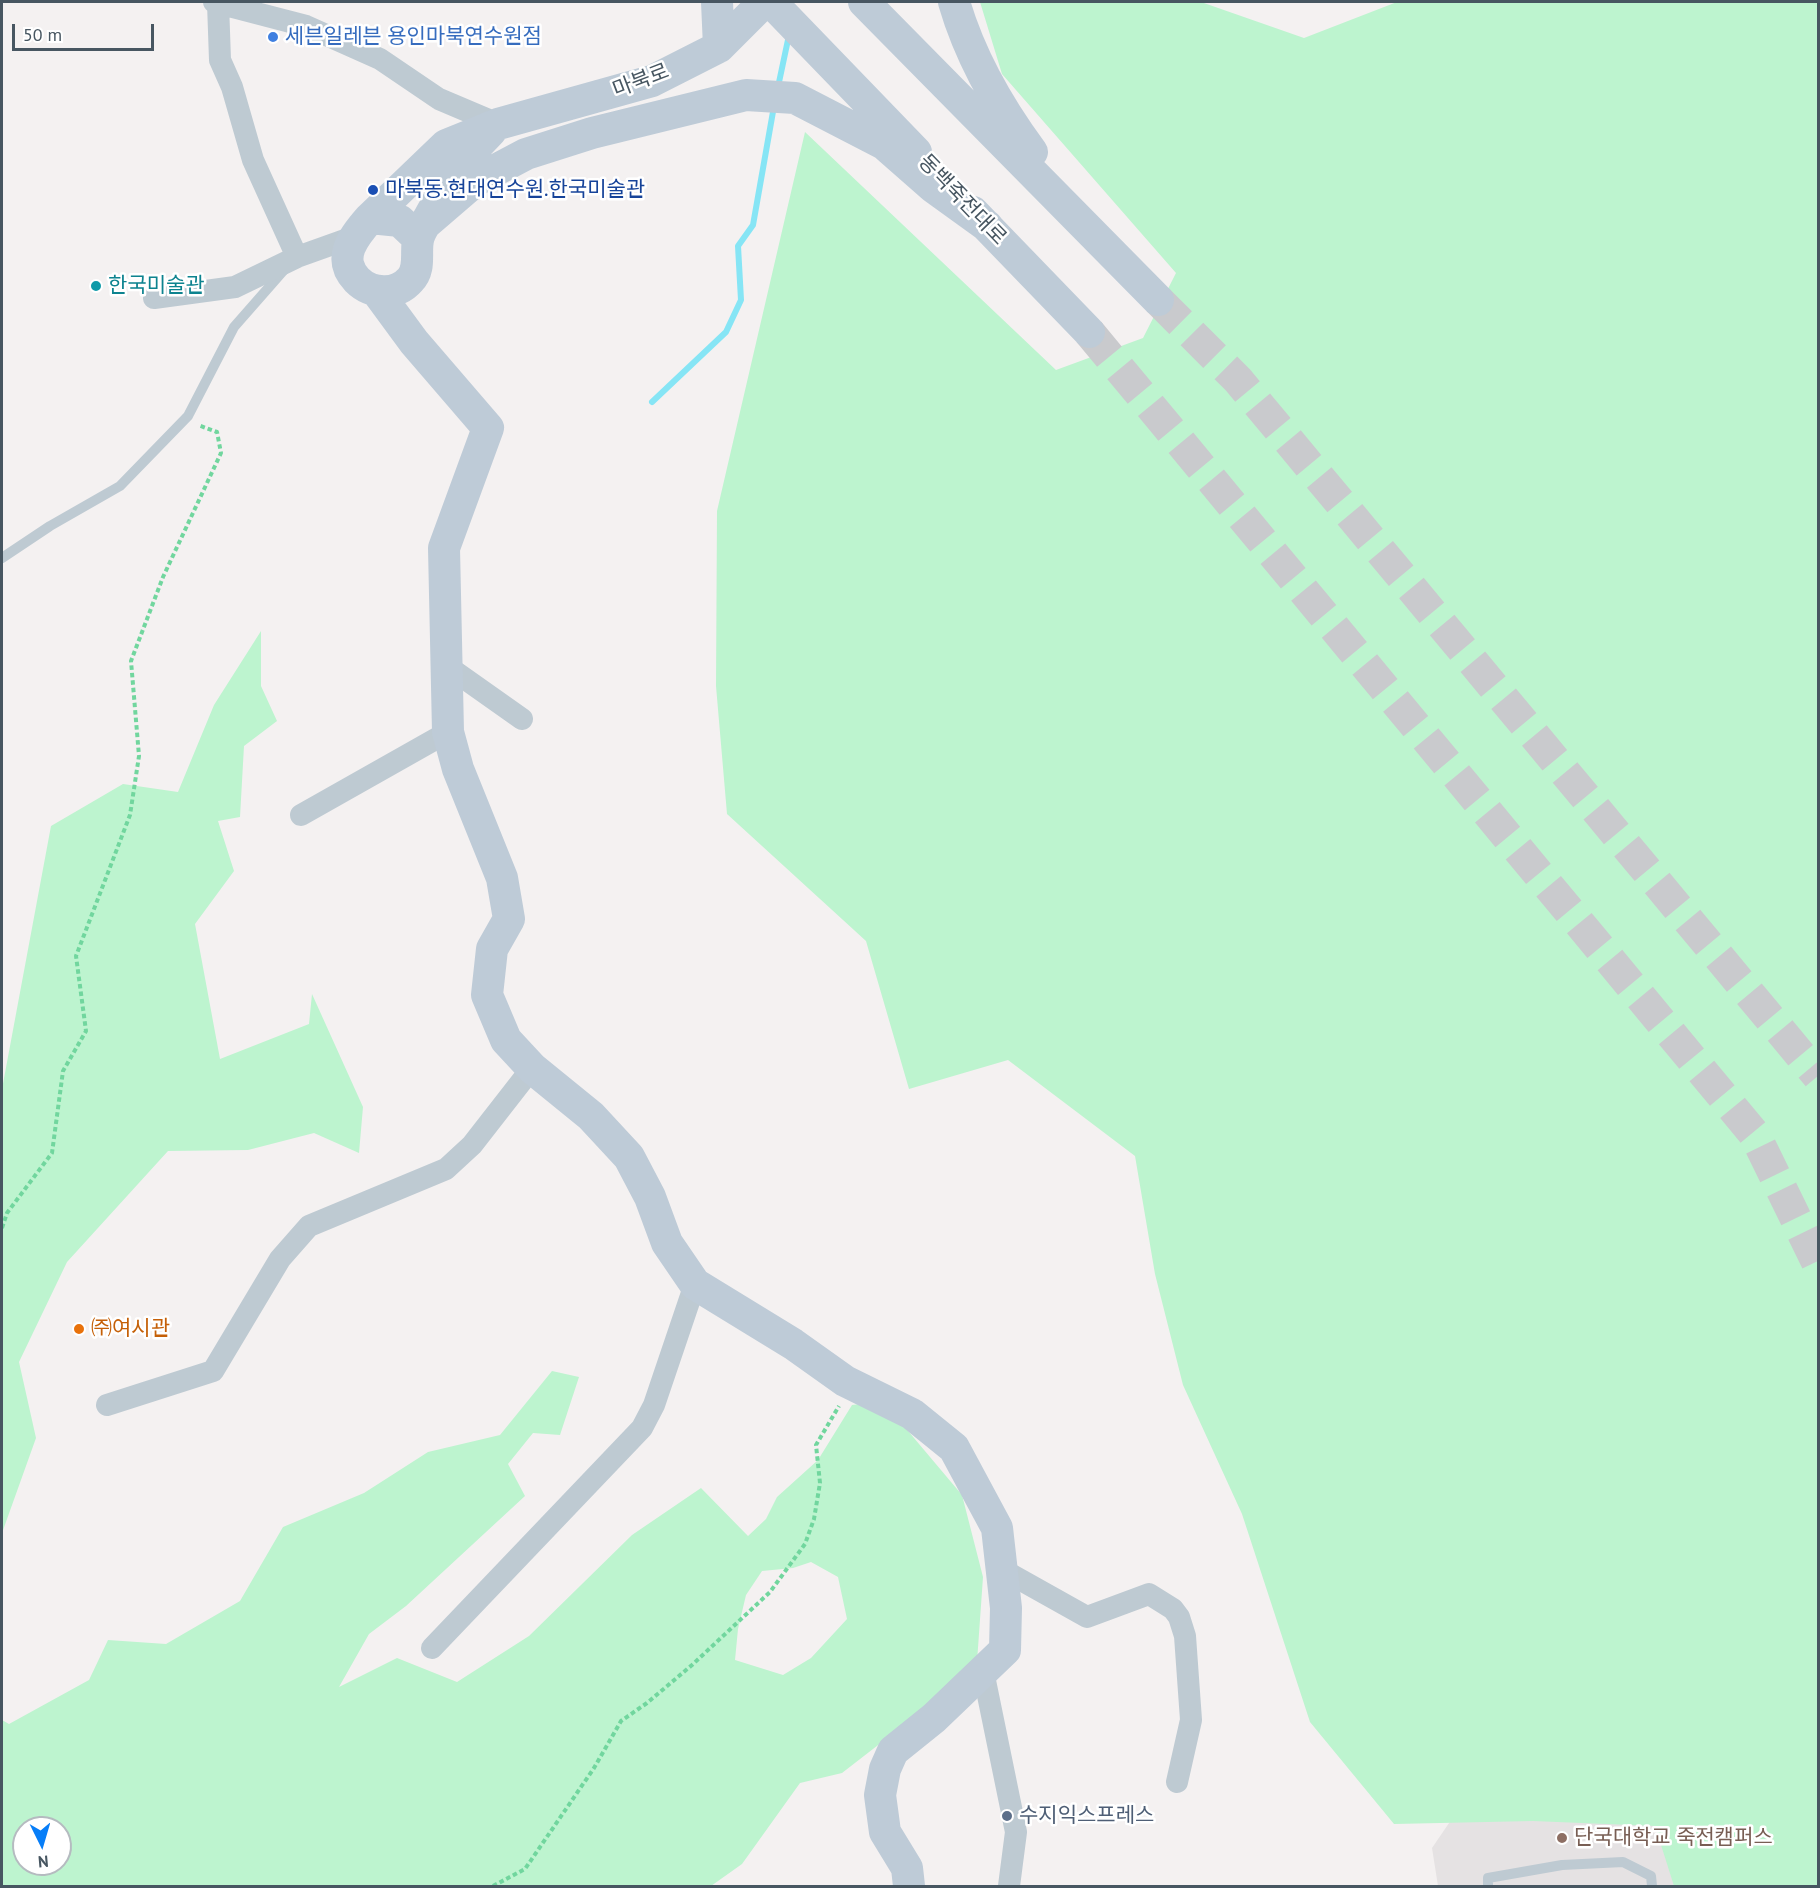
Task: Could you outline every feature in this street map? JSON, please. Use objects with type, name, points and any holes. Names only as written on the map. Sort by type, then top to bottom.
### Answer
[{"type":"street","points":[[297,256],[253,160],[232,87],[220,60],[216,2],[306,26],[380,59],[439,99],[498,124],[456,169],[422,231],[419,260],[411,280],[395,290],[378,292],[363,286],[349,272],[346,255],[362,227]]},
{"type":"street","points":[[717,2],[719,47]]},
{"type":"street","points":[[864,2],[1079,223],[1158,300]]},
{"type":"street","points":[[954,2],[974,57],[1003,112],[1045,168],[1079,223]]},
{"type":"street","name":"마북로","points":[[362,227],[446,146],[498,124],[652,81],[719,47],[757,4]]},
{"type":"street","name":"동백죽전대로","points":[[757,4],[837,68],[1089,332]]},
{"type":"street","points":[[422,231],[475,181],[526,154],[592,133],[746,95],[795,98],[884,144],[933,187],[987,226]]},
{"type":"street","points":[[154,298],[235,287],[362,227],[400,221],[422,231]]},
{"type":"street","points":[[378,292],[414,342],[488,428],[444,548],[448,732],[458,770],[502,878],[509,919],[492,949],[487,995],[506,1040],[532,1068],[591,1116],[629,1157],[650,1197],[667,1243],[695,1284],[793,1344],[852,1384],[912,1414],[954,1448],[997,1528],[1006,1608],[1005,1650],[893,1751],[885,1769],[880,1795],[885,1832],[907,1868],[909,1887]]},
{"type":"street","points":[[447,666],[522,718]]},
{"type":"street","points":[[301,815],[448,732]]},
{"type":"street","points":[[107,1405],[213,1371],[280,1258],[309,1226],[446,1169],[472,1145],[532,1068]]},
{"type":"street","points":[[432,1648],[642,1428],[654,1405],[695,1284]]},
{"type":"street","points":[[1003,1570],[1087,1617],[1149,1594],[1167,1603],[1179,1617],[1185,1636],[1191,1720],[1177,1782]]},
{"type":"street","points":[[983,1671],[1016,1832],[1009,1887]]},
{"type":"lane","points":[[2,558],[50,525],[120,486],[184,420],[234,327],[297,256]]},
{"type":"lane","points":[[1488,1887],[1488,1878],[1498,1876],[1562,1865],[1623,1862],[1652,1876],[1652,1887]]},
{"type":"path","points":[[2,1228],[7,1213],[51,1153],[63,1071],[86,1031],[76,956],[130,815],[139,756],[131,661],[163,577],[221,453],[217,432],[184,420]]},
{"type":"path","points":[[493,1887],[525,1869],[594,1768],[621,1720],[647,1703],[692,1665],[770,1592],[805,1544],[814,1519],[820,1483],[816,1445],[852,1384]]},
{"type":"shaded area","name":"단국대학교 죽전캠퍼스","points":[[1462,1804],[1662,1807],[1696,1886],[1438,1886],[1432,1848]]},
{"type":"green space","points":[[980,2],[1201,2],[1304,38],[1397,2],[1818,2],[1818,1886],[1674,1886],[1655,1826],[1533,1821],[1394,1824],[1310,1722],[1242,1514],[1183,1385],[1155,1274],[1135,1156],[1008,1060],[909,1089],[866,941],[727,814],[716,686],[717,511],[805,132],[1056,370],[1143,338],[1176,273],[1002,74]]},
{"type":"green space","points":[[261,631],[261,686],[277,721],[244,746],[240,817],[218,821],[234,871],[195,924],[220,1059],[309,1024],[312,994],[363,1107],[359,1153],[314,1133],[248,1150],[168,1151],[67,1262],[19,1362],[36,1438],[2,1533],[2,1089],[51,826],[123,784],[178,792],[214,705]]},
{"type":"green space","points":[[552,1371],[579,1377],[560,1435],[533,1433],[508,1464],[525,1496],[406,1606],[369,1634],[339,1687],[397,1658],[457,1682],[529,1636],[632,1535],[701,1488],[748,1536],[766,1519],[777,1497],[818,1460],[852,1405],[869,1403],[898,1419],[962,1495],[983,1577],[977,1662],[944,1694],[842,1773],[800,1783],[742,1864],[711,1886],[2,1886],[2,1720],[9,1724],[89,1680],[108,1640],[166,1644],[240,1601],[283,1527],[364,1493],[428,1452],[500,1435]],"holes":[[[811,1562],[838,1577],[847,1619],[811,1658],[783,1675],[735,1660],[738,1629],[746,1595],[762,1571],[793,1568]]]},
{"type":"waterway","points":[[778,87],[789,35]]},
{"type":"waterway","points":[[652,402],[726,332],[741,300],[738,246],[753,225],[774,106]]},
{"type":"tunnel","points":[[1158,300],[1238,380],[1818,1076]]},
{"type":"tunnel","points":[[1089,332],[1755,1135],[1818,1264]]},
{"type":"place","name":"세븐일레븐 용인마북연수원점","points":[[273,37]]},
{"type":"place","name":"마북동.현대연수원.한국미술관","points":[[373,190]]},
{"type":"place","name":"한국미술관","points":[[96,286]]},
{"type":"place","name":"㈜여시관","points":[[79,1329]]},
{"type":"place","name":"수지익스프레스","points":[[1007,1816]]},
{"type":"place","name":"단국대학교 죽전캠퍼스","points":[[1562,1838]]}]
